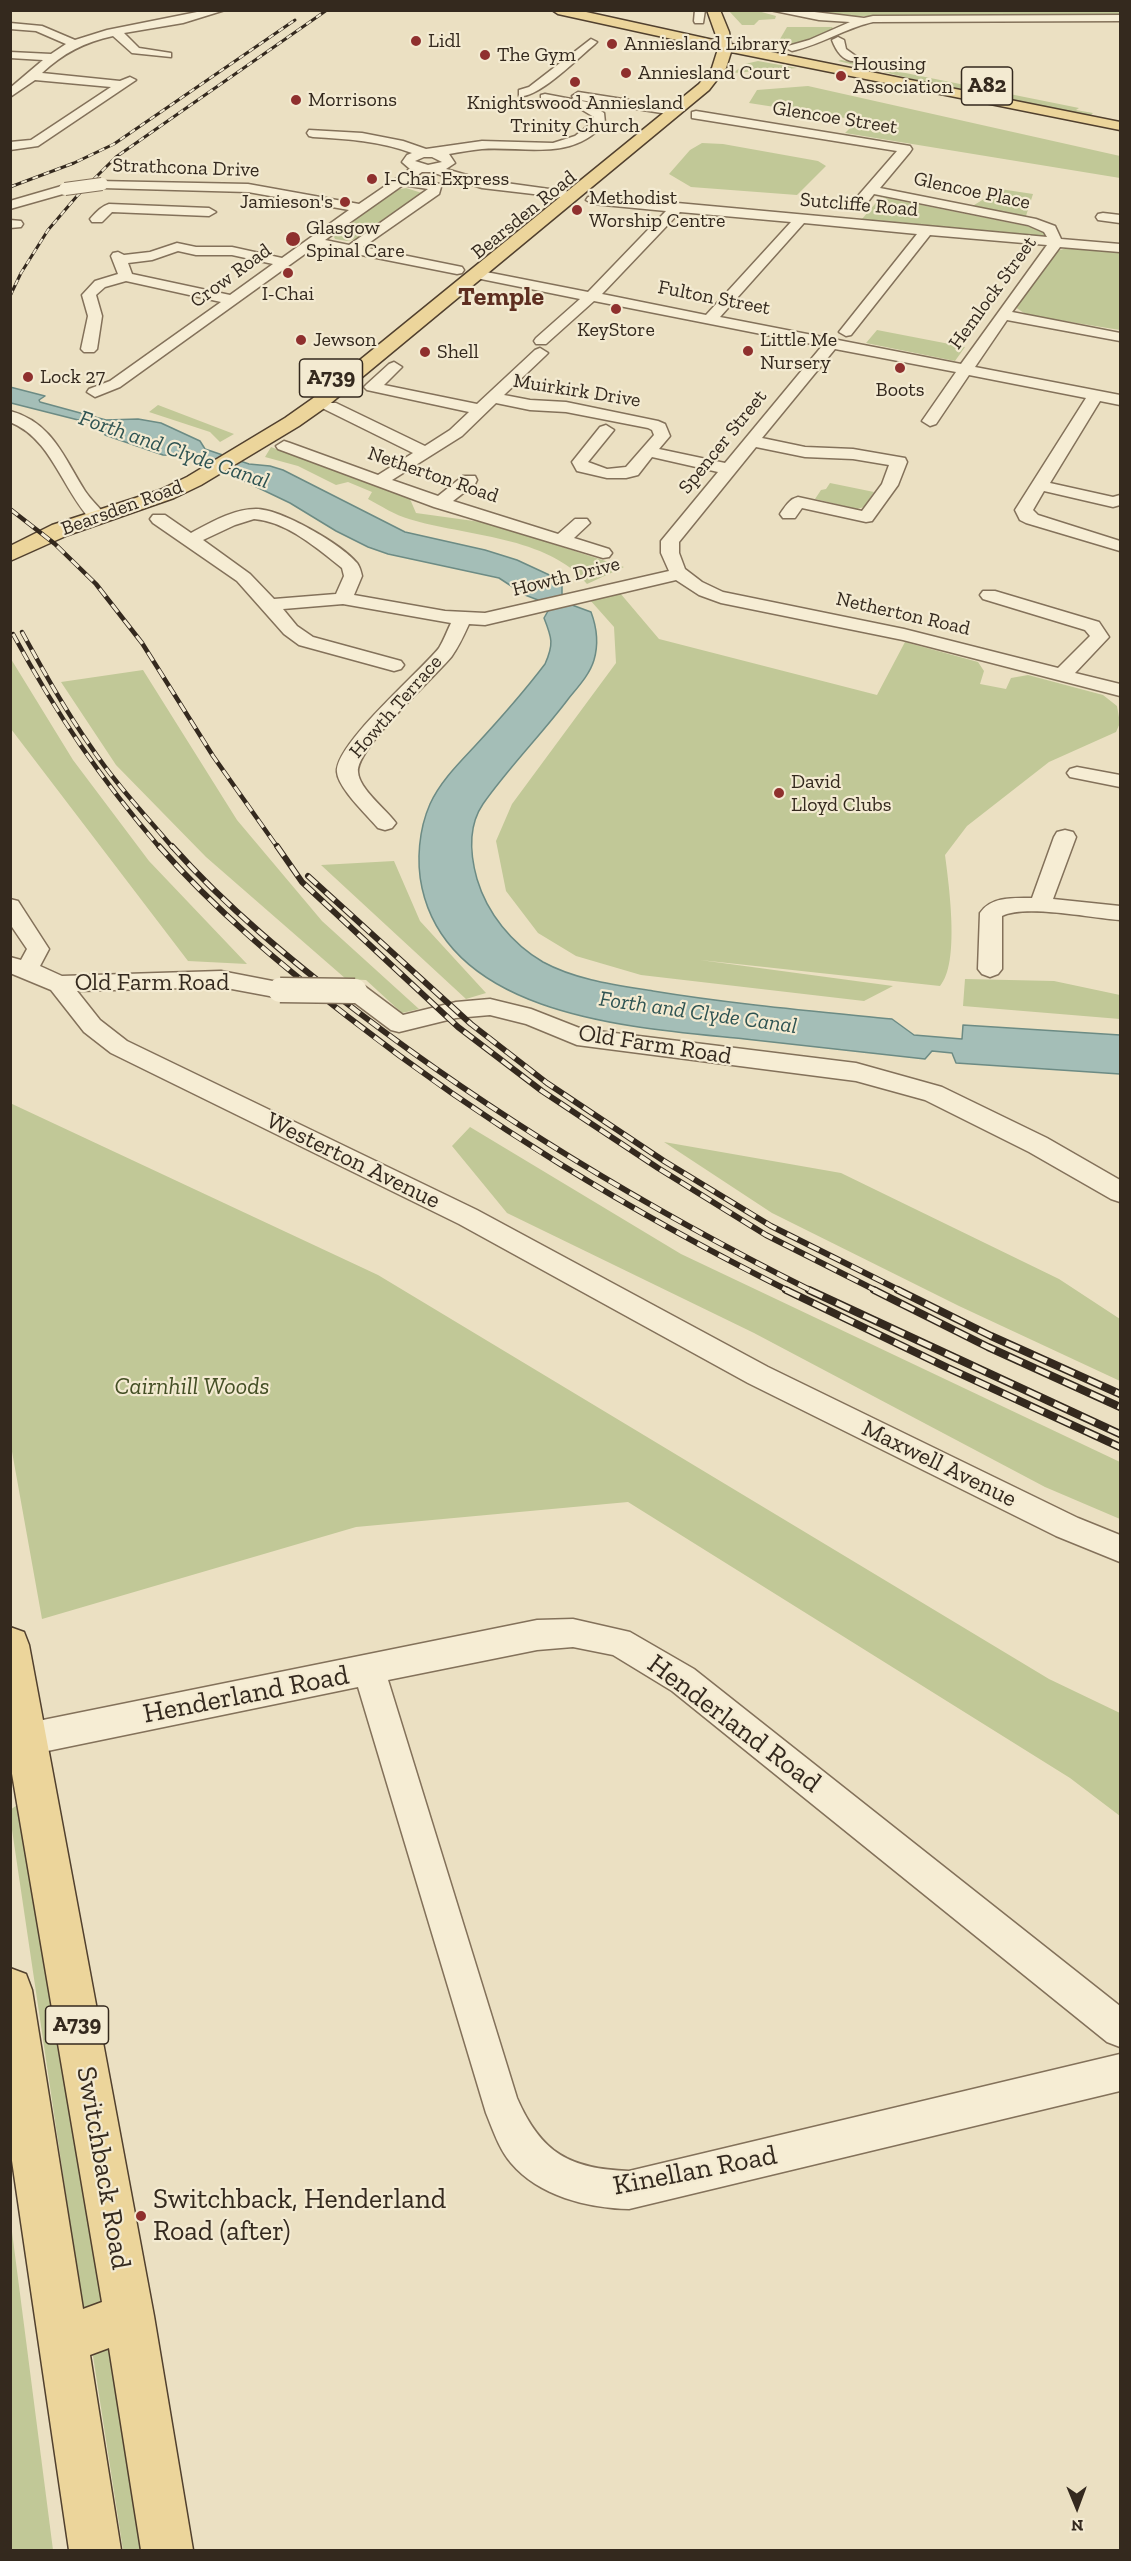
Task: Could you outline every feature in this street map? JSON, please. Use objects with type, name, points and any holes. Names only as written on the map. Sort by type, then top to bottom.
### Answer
[{"type":"main road","points":[[558,10],[654,33],[683,45],[701,36]]},
{"type":"main road","points":[[690,10],[701,36]]},
{"type":"main road","points":[[712,10],[728,37],[811,58]]},
{"type":"main road","points":[[720,10],[728,37]]},
{"type":"main road","points":[[602,12],[701,36]]},
{"type":"main road","points":[[602,12],[628,12]]},
{"type":"main road","name":"A82","points":[[701,36],[728,37],[792,48],[811,58],[932,87],[1120,126]]},
{"type":"main road","name":"A82","points":[[728,37],[779,58],[853,59],[1120,113]]},
{"type":"main road","name":"Bearsden Road","points":[[564,187],[674,111],[704,87],[715,74],[722,60],[728,37]]},
{"type":"main road","points":[[715,74],[743,58],[779,58]]},
{"type":"main road","name":"Bearsden Road","points":[[10,543],[94,514],[167,494],[319,403],[466,272],[692,78]]},
{"type":"main road","name":"Bearsden Road","points":[[10,555],[94,514]]},
{"type":"main road","name":"Switchback Road","points":[[10,1645],[129,2316],[167,2550]]},
{"type":"main road","name":"A739","points":[[10,1990],[95,2550]]},
{"type":"main road","points":[[63,2341],[129,2316]]},
{"type":"street","points":[[12,92],[35,76],[52,57],[74,44],[116,32],[155,26],[220,10]]},
{"type":"street","points":[[775,10],[827,18],[873,20],[1120,21]]},
{"type":"street","points":[[775,10],[847,29],[883,23],[1120,21]]},
{"type":"street","points":[[136,15],[155,26]]},
{"type":"street","points":[[792,48],[815,44],[873,20]]},
{"type":"street","points":[[10,26],[38,28],[74,44]]},
{"type":"street","points":[[811,58],[838,40],[847,29]]},
{"type":"street","points":[[116,32],[136,51],[168,55]]},
{"type":"street","points":[[838,40],[841,50],[853,59]]},
{"type":"street","points":[[535,99],[591,42]]},
{"type":"street","points":[[10,55],[52,57]]},
{"type":"street","points":[[10,146],[34,143],[126,82],[35,76]]},
{"type":"street","points":[[535,99],[674,111]]},
{"type":"street","name":"Crow Road","points":[[95,392],[115,384],[234,300],[283,262],[400,180],[423,158],[482,145],[554,147],[579,139],[599,123],[600,116],[590,108],[535,99]]},
{"type":"street","name":"Glencoe Street","points":[[696,115],[906,149],[872,190],[840,223]]},
{"type":"street","points":[[313,133],[362,137],[399,144],[423,158],[449,166],[482,184],[564,187]]},
{"type":"street","points":[[449,166],[462,148]]},
{"type":"street","points":[[400,180],[435,187],[487,192]]},
{"type":"street","name":"Strathcona Drive","points":[[10,205],[65,189],[102,184],[233,187],[360,208]]},
{"type":"street","points":[[97,219],[109,208],[204,216],[233,187]]},
{"type":"street","points":[[352,249],[434,191],[435,187]]},
{"type":"street","name":"Glencoe Place","points":[[872,190],[1031,222],[1050,230],[1056,242]]},
{"type":"street","name":"Sutcliffe Road","points":[[593,200],[1120,248]]},
{"type":"street","points":[[379,481],[456,433],[487,404],[677,207]]},
{"type":"street","points":[[1103,217],[1120,219]]},
{"type":"street","points":[[710,319],[801,219]]},
{"type":"street","points":[[846,332],[926,231]]},
{"type":"street","name":"Fulton Street","points":[[314,242],[1120,400]]},
{"type":"street","name":"Hemlock Street","points":[[930,421],[1002,315],[1056,242]]},
{"type":"street","points":[[126,277],[119,258],[152,256],[177,247],[196,251],[230,251],[283,262]]},
{"type":"street","points":[[75,338],[90,343],[96,308],[89,295],[104,282],[126,277],[234,300]]},
{"type":"street","points":[[1002,315],[1120,337]]},
{"type":"street","name":"Spencer Street","points":[[679,574],[673,566],[669,552],[670,541],[832,343]]},
{"type":"street","points":[[394,368],[372,387],[487,404]]},
{"type":"street","points":[[1096,395],[1024,510],[1026,516],[1120,546]]},
{"type":"street","name":"Muirkirk Drive","points":[[487,404],[566,407],[652,424],[659,427],[662,436],[650,452],[627,474],[610,474],[583,467],[580,462],[606,430]]},
{"type":"street","points":[[330,405],[387,436],[426,452]]},
{"type":"street","points":[[10,416],[39,429],[79,496],[94,514]]},
{"type":"street","points":[[751,441],[805,452],[854,454],[899,462]]},
{"type":"street","points":[[798,502],[866,517],[890,485],[899,462],[912,445]]},
{"type":"street","name":"Netherton Road","points":[[284,446],[440,503],[603,553]]},
{"type":"street","points":[[650,452],[728,469]]},
{"type":"street","points":[[440,503],[469,480]]},
{"type":"street","points":[[1038,485],[1113,502],[1120,500]]},
{"type":"street","points":[[189,540],[246,516],[256,514],[279,518],[350,566],[353,576],[343,599]]},
{"type":"street","points":[[159,519],[241,576],[270,605],[289,630],[306,641],[394,664]]},
{"type":"street","points":[[560,541],[581,523]]},
{"type":"street","name":"Netherton Road","points":[[679,574],[702,590],[727,599],[904,635],[1120,690]]},
{"type":"street","name":"Howth Drive","points":[[270,605],[343,599],[462,619],[485,619],[679,574]]},
{"type":"street","points":[[989,595],[1092,626],[1100,637],[1061,676]]},
{"type":"street","name":"Howth Terrace","points":[[385,823],[350,779],[347,764],[351,756],[384,717],[444,654],[462,619]]},
{"type":"street","points":[[1077,773],[1120,781]]},
{"type":"street","points":[[1040,905],[1065,837]]},
{"type":"street","points":[[990,969],[991,914],[1006,905],[1040,905],[1120,913]]},
{"type":"street","name":"Westerton Avenue","points":[[10,906],[38,950],[19,967],[59,984],[92,1026],[119,1047],[468,1217],[758,1375]]},
{"type":"street","name":"Old Farm Road","points":[[59,984],[221,979],[280,990],[355,991],[399,1024],[471,1008],[491,1007],[555,1025],[577,1037],[856,1072],[933,1093],[1038,1145],[1110,1186]]},
{"type":"street","name":"Maxwell Avenue","points":[[758,1375],[1067,1527],[1120,1549]]},
{"type":"street","name":"Henderland Road","points":[[28,1739],[537,1635],[573,1633],[619,1642],[683,1680],[1120,2029]]},
{"type":"street","name":"Kinellan Road","points":[[369,1670],[499,2100],[524,2149],[547,2170],[575,2183],[601,2190],[628,2190],[1120,2073]]},
{"type":"green space","points":[[1120,10],[1120,16],[839,16],[794,11]]},
{"type":"green space","points":[[729,11],[758,11],[776,16],[775,19],[759,20],[754,25],[742,25]]},
{"type":"green space","points":[[787,27],[833,28],[802,43],[781,43],[780,39]]},
{"type":"green space","points":[[758,61],[797,68],[733,73],[745,64]]},
{"type":"green space","points":[[838,61],[1079,108],[1076,110],[1093,113],[1090,116],[950,88]]},
{"type":"green space","points":[[808,86],[1120,156],[1120,178],[845,133],[858,120],[749,103],[757,90]]},
{"type":"green space","points":[[702,143],[723,144],[818,161],[826,166],[797,195],[691,187],[669,174],[690,150]]},
{"type":"green space","points":[[406,188],[422,193],[358,239],[347,241],[335,239],[333,235],[395,190]]},
{"type":"green space","points":[[1000,189],[1033,194],[1025,219],[971,207]]},
{"type":"green space","points":[[881,197],[1046,230],[1045,236],[862,219]]},
{"type":"green space","points":[[1070,247],[1120,252],[1120,330],[1027,315],[1015,307],[1054,252]]},
{"type":"green space","points":[[877,330],[965,347],[955,361],[866,343]]},
{"type":"green space","points":[[158,405],[234,434],[220,442],[210,432],[149,412]]},
{"type":"green space","points":[[271,447],[410,499],[416,513],[488,523],[624,567],[587,584],[571,568],[551,556],[504,540],[409,519],[368,499],[372,492],[348,482],[336,485],[298,466],[265,457]]},
{"type":"green space","points":[[830,483],[874,492],[864,507],[857,509],[815,499]]},
{"type":"green space","name":"David Lloyd Clubs","points":[[620,593],[659,639],[877,695],[905,642],[978,662],[984,671],[980,684],[1006,689],[1011,678],[1028,675],[1103,695],[1117,706],[1120,723],[1116,732],[1049,762],[967,826],[945,855],[952,924],[950,960],[940,986],[700,960],[893,986],[864,1001],[641,975],[576,956],[538,933],[506,891],[496,841],[512,804],[616,663],[614,627],[590,600]]},
{"type":"green space","points":[[11,659],[73,760],[149,861],[247,964],[188,961],[11,729]]},
{"type":"green space","points":[[143,670],[237,820],[322,921],[419,1009],[402,1013],[366,980],[346,979],[206,857],[116,765],[61,682]]},
{"type":"green space","points":[[394,861],[420,921],[486,993],[466,999],[321,865]]},
{"type":"green space","points":[[965,979],[1054,981],[1120,995],[1120,1019],[963,1006]]},
{"type":"green space","name":"Cairnhill Woods","points":[[10,1103],[378,1275],[1049,1679],[1120,1713],[1120,1816],[1070,1778],[628,1502],[356,1527],[42,1619],[11,1446]]},
{"type":"green space","points":[[470,1127],[681,1254],[1120,1462],[1120,1519],[1045,1487],[754,1333],[507,1213],[452,1146]]},
{"type":"green space","points":[[664,1142],[841,1173],[1059,1279],[1120,1319],[1120,1381],[959,1306],[772,1213]]},
{"type":"green space","points":[[26,1799],[102,2302],[87,2312],[82,2303],[11,1823],[10,1810]]},
{"type":"green space","points":[[11,2224],[53,2550],[11,2550]]},
{"type":"green space","points":[[106,2348],[112,2351],[116,2359],[147,2550],[123,2550],[93,2356],[95,2351]]},
{"type":"water","name":"Forth and Clyde Canal","points":[[10,387],[45,396],[39,400],[40,402],[106,420],[138,419],[161,423],[200,441],[205,449],[249,464],[283,470],[405,532],[485,550],[517,560],[558,579],[562,583],[562,594],[572,605],[591,612],[597,642],[596,654],[590,670],[483,804],[473,831],[472,850],[475,870],[487,904],[511,937],[543,962],[583,978],[683,996],[892,1019],[914,1035],[962,1039],[963,1025],[1120,1035],[1120,1074],[956,1063],[952,1053],[932,1051],[925,1059],[654,1029],[604,1021],[555,1008],[509,990],[470,965],[440,932],[422,888],[419,867],[420,845],[426,814],[439,788],[545,664],[551,646],[544,618],[548,611],[538,600],[525,595],[499,578],[388,554],[368,547],[290,503],[237,477],[237,472],[192,456],[163,455],[105,435],[101,428],[94,424],[11,403]]},
{"type":"railway","points":[[10,296],[21,273],[48,230],[77,196],[116,157],[327,10]]},
{"type":"railway","points":[[10,187],[74,163],[114,144],[295,20]]},
{"type":"railway","points":[[10,509],[55,544],[96,584],[142,643],[213,756],[278,848]]},
{"type":"railway","points":[[22,632],[81,733],[131,799],[173,848]]},
{"type":"railway","points":[[13,634],[80,745],[160,848]]},
{"type":"railway","points":[[159,846],[180,870],[273,957],[347,1016],[453,1094],[561,1165],[617,1198],[789,1291]]},
{"type":"railway","points":[[172,846],[215,891],[285,953],[358,1012],[466,1090],[635,1196],[812,1291]]},
{"type":"railway","points":[[277,846],[302,882],[458,1027],[542,1091],[658,1168],[766,1235],[877,1291]]},
{"type":"railway","points":[[308,876],[471,1024],[547,1083],[664,1161],[771,1226],[901,1291]]},
{"type":"railway","points":[[786,1290],[1120,1447]]},
{"type":"railway","points":[[809,1290],[1120,1434]]},
{"type":"railway","points":[[874,1290],[988,1347],[1120,1407]]},
{"type":"railway","points":[[898,1290],[991,1336],[1120,1394]]},
{"type":"place","name":"Lidl","points":[[416,41]]},
{"type":"place","name":"Anniesland Library","points":[[612,44]]},
{"type":"place","name":"The Gym","points":[[485,55]]},
{"type":"place","name":"Anniesland Court","points":[[626,73]]},
{"type":"place","name":"Housing Association","points":[[841,76]]},
{"type":"place","name":"Knightswood Anniesland Trinity Church","points":[[575,82]]},
{"type":"place","name":"Morrisons","points":[[296,100]]},
{"type":"place","name":"I-Chai Express","points":[[372,179]]},
{"type":"place","name":"Jamieson's","points":[[345,202]]},
{"type":"place","name":"Methodist Worship Centre","points":[[577,210]]},
{"type":"place","name":"Glasgow Spinal Care","points":[[293,239]]},
{"type":"place","name":"I-Chai","points":[[288,273]]},
{"type":"place","name":"KeyStore","points":[[616,309]]},
{"type":"place","name":"Jewson","points":[[301,340]]},
{"type":"place","name":"Little Me Nursery","points":[[748,351]]},
{"type":"place","name":"Shell","points":[[425,352]]},
{"type":"place","name":"Boots","points":[[900,368]]},
{"type":"place","name":"Lock 27","points":[[28,377]]},
{"type":"place","name":"David Lloyd Clubs","points":[[779,793]]},
{"type":"place","name":"Switchback, Henderland Road (after)","points":[[141,2216]]},
{"type":"district","name":"Temple","points":[[501,298]]}]
